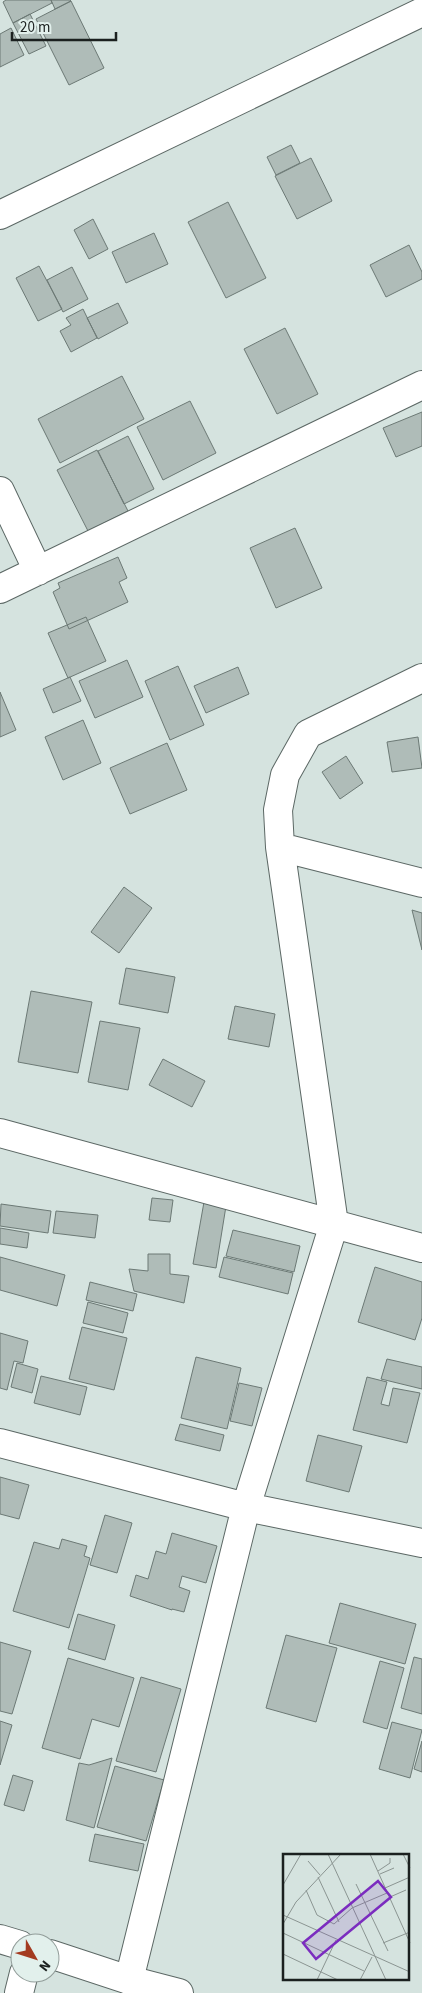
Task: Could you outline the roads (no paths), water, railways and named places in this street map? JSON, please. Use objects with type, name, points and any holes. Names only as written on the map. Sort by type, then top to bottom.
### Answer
[{"type":"street","points":[[0,215],[422,12]]},
{"type":"street","points":[[0,590],[422,385]]},
{"type":"street","points":[[0,491],[38,571]]},
{"type":"street","points":[[129,1980],[246,1507],[334,1224],[280,847],[278,810],[285,775],[308,734],[422,678]]},
{"type":"street","points":[[280,847],[422,883]]},
{"type":"street","points":[[0,1133],[422,1248]]},
{"type":"street","points":[[0,1443],[246,1507],[422,1543]]},
{"type":"street","points":[[60,1957],[129,1980],[179,1993]]}]
